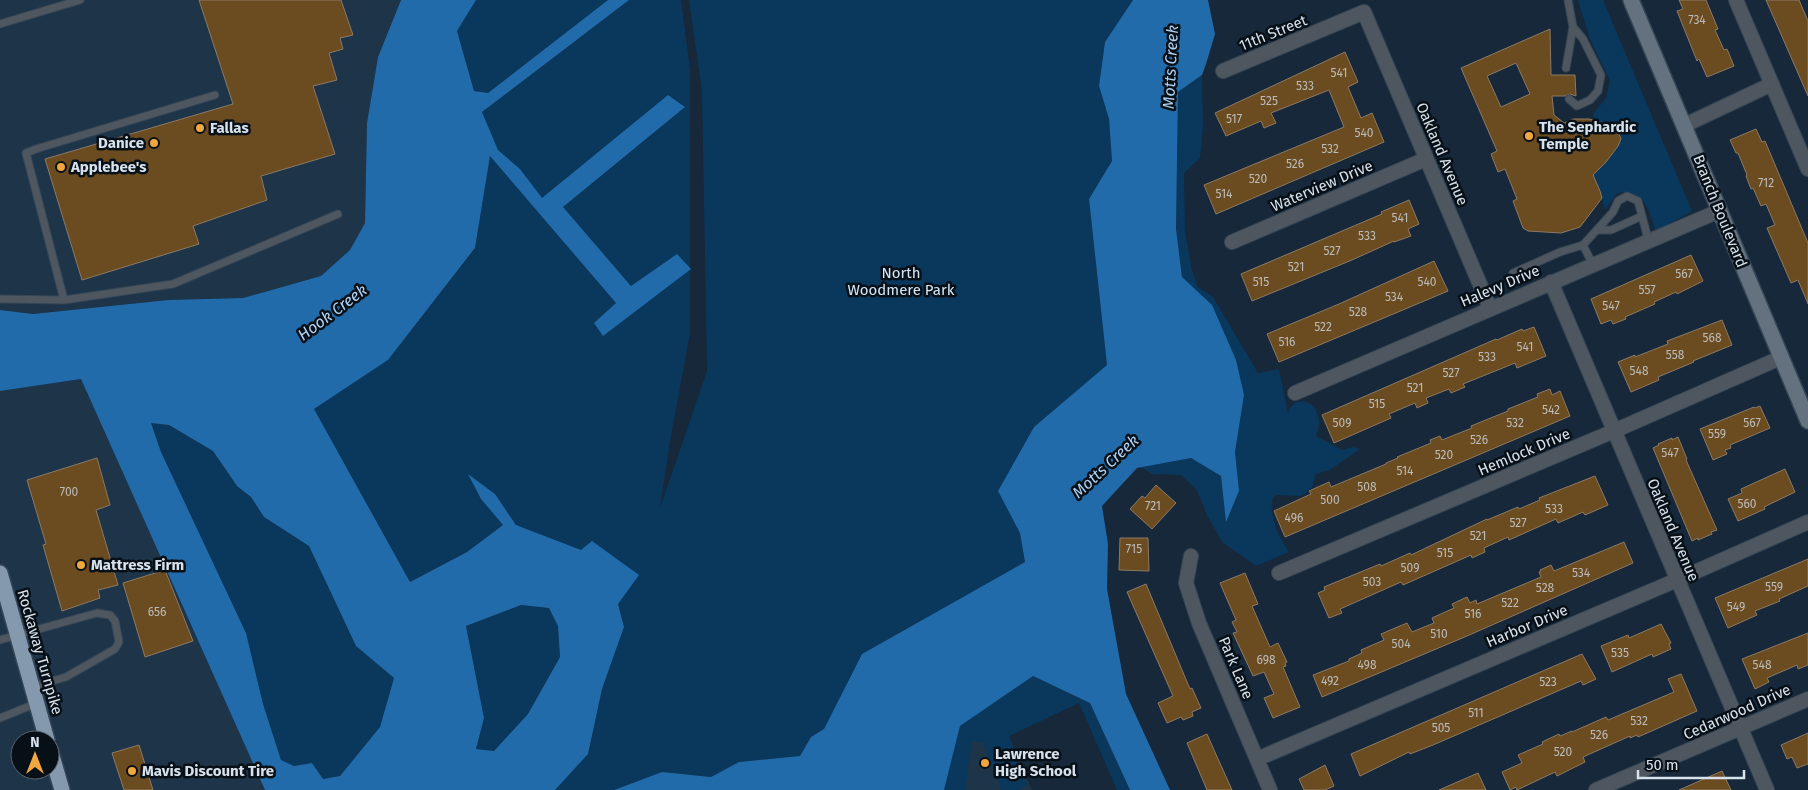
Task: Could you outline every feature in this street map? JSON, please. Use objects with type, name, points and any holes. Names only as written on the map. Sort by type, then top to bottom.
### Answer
[{"type":"highway","name":"Rockaway Turnpike","points":[[0,573],[44,730]]},
{"type":"street","name":"Branch Boulevard","points":[[1631,0],[1808,421]]},
{"type":"street","points":[[1736,0],[1808,169]]},
{"type":"street","name":"11th Street","points":[[1223,71],[1364,12]]},
{"type":"street","name":"Oakland Avenue","points":[[1364,12],[1490,308]]},
{"type":"street","points":[[1685,125],[1772,84]]},
{"type":"street","name":"Waterview Drive","points":[[1232,242],[1426,160]]},
{"type":"street","name":"Halevy Drive","points":[[1295,392],[1719,211]]},
{"type":"street","name":"Oakland Avenue","points":[[1551,282],[1767,790]]},
{"type":"street","name":"Hemlock Drive","points":[[1279,573],[1614,431],[1780,358]]},
{"type":"street","name":"Harbor Drive","points":[[1257,759],[1677,580],[1808,522]]},
{"type":"street","name":"Park Lane","points":[[1191,556],[1186,583],[1196,615],[1270,790]]},
{"type":"street","name":"Cedarwood Drive","points":[[1596,790],[1808,698]]},
{"type":"lane","points":[[0,24],[80,0]]},
{"type":"lane","points":[[1566,68],[1573,27],[1568,0]]},
{"type":"lane","points":[[1569,99],[1577,106],[1590,100],[1598,91],[1601,75],[1583,38],[1573,27]]},
{"type":"lane","points":[[64,300],[26,153],[215,96]]},
{"type":"lane","points":[[1513,273],[1560,252],[1583,245],[1613,212],[1618,201],[1627,196],[1638,201],[1647,235],[1651,240]]},
{"type":"lane","points":[[0,299],[64,300],[173,284],[338,214]]},
{"type":"lane","points":[[1596,230],[1611,230],[1642,216]]},
{"type":"lane","points":[[1583,245],[1590,259],[1596,263]]},
{"type":"lane","points":[[0,640],[97,613],[110,615],[115,621],[119,642],[115,649],[66,677],[32,687]]},
{"type":"lane","points":[[0,717],[36,703]]},
{"type":"shaded area","points":[[0,0],[401,0],[378,57],[367,123],[365,223],[350,250],[321,276],[243,298],[168,300],[33,314],[0,310]]},
{"type":"shaded area","points":[[81,379],[265,790],[0,790],[0,391]]},
{"type":"shaded area","name":"Lawrence High School","points":[[960,726],[1005,727],[1032,790],[944,790]]},
{"type":"green space","points":[[476,0],[608,0],[488,93],[474,91],[457,31]]},
{"type":"green space","name":"North Woodmere Park","points":[[629,0],[681,0],[690,69],[690,333],[660,508],[707,371],[702,91],[689,0],[1133,0],[1105,42],[1099,86],[1109,119],[1112,161],[1089,199],[1107,365],[1034,427],[998,491],[1020,533],[1025,562],[862,654],[824,729],[811,737],[800,756],[739,762],[711,777],[662,772],[614,790],[555,790],[588,754],[602,689],[624,627],[618,604],[581,550],[516,525],[495,494],[469,475],[481,499],[503,525],[467,552],[410,582],[314,409],[388,360],[475,249],[490,155],[616,303],[677,254],[631,286],[563,207],[685,107],[668,95],[542,199],[520,169],[498,150],[482,112]]},
{"type":"green space","points":[[1578,0],[1603,0],[1692,211],[1656,231],[1648,208],[1640,197],[1634,194],[1626,192],[1617,193],[1605,210],[1593,175],[1612,154],[1621,139],[1616,126],[1595,120],[1593,114],[1606,98],[1610,81],[1590,39]]},
{"type":"green space","points":[[1202,75],[1203,127],[1200,158],[1184,173],[1185,232],[1192,270],[1198,287],[1213,297],[1258,373],[1279,369],[1288,413],[1292,406],[1298,402],[1304,401],[1310,404],[1318,416],[1319,425],[1316,436],[1342,450],[1353,447],[1360,449],[1330,470],[1316,474],[1312,487],[1302,496],[1277,495],[1273,498],[1273,519],[1278,533],[1289,552],[1256,566],[1222,542],[1207,515],[1197,490],[1181,475],[1152,474],[1141,467],[1191,458],[1221,476],[1226,520],[1239,491],[1235,452],[1244,395],[1182,277],[1176,229],[1178,92]]},
{"type":"green space","points":[[151,423],[169,425],[213,451],[237,486],[251,497],[264,517],[309,546],[356,646],[394,678],[380,727],[340,776],[323,779],[312,763],[294,766],[281,760],[263,704],[246,633],[161,452]]},
{"type":"green space","points":[[521,605],[549,608],[558,626],[560,657],[528,714],[494,751],[476,749],[484,718],[466,626]]},
{"type":"green space","points":[[1033,676],[1090,703],[1130,790],[1117,790],[1079,703],[1009,736],[1027,785],[1018,790],[1002,790],[983,742],[972,741],[965,790],[944,790],[960,726]]},
{"type":"water","name":"Hook Creek","points":[[401,0],[476,0],[457,31],[474,91],[488,93],[608,0],[629,0],[482,112],[498,150],[520,169],[542,198],[668,95],[685,107],[563,207],[631,286],[677,254],[691,269],[603,336],[594,323],[616,303],[490,156],[475,248],[388,360],[314,409],[410,582],[467,552],[503,525],[481,499],[468,474],[495,494],[516,525],[581,550],[592,541],[639,575],[618,604],[624,627],[602,689],[588,754],[555,790],[265,790],[81,379],[0,391],[0,310],[33,314],[168,300],[243,298],[321,276],[350,250],[365,223],[367,123],[378,57]],"holes":[[[151,423],[169,425],[213,451],[237,486],[251,497],[264,517],[309,546],[356,646],[394,678],[380,727],[340,776],[323,779],[312,763],[294,766],[281,760],[263,704],[246,633],[161,452]],[[521,605],[549,608],[558,626],[560,657],[528,714],[494,751],[476,749],[484,718],[466,626]]]},
{"type":"water","name":"Motts Creek","points":[[1133,0],[1208,0],[1215,34],[1206,64],[1202,75],[1178,92],[1176,229],[1182,277],[1212,305],[1236,360],[1244,395],[1235,452],[1239,491],[1226,522],[1221,476],[1191,458],[1137,468],[1102,506],[1108,544],[1107,589],[1126,694],[1170,790],[1130,790],[1090,703],[1033,676],[960,726],[944,790],[614,790],[662,772],[711,777],[739,762],[800,756],[811,737],[824,729],[862,654],[1025,562],[1020,533],[998,491],[1034,427],[1107,365],[1089,199],[1112,161],[1109,119],[1099,86],[1105,42]]},
{"type":"building","points":[[199,0],[341,0],[353,35],[340,38],[343,49],[329,53],[337,80],[313,86],[335,154],[261,176],[267,200],[193,226],[199,244],[82,280],[45,159],[233,104]]},
{"type":"building","points":[[1679,0],[1706,0],[1718,29],[1715,30],[1724,50],[1727,49],[1734,66],[1707,77],[1699,59],[1697,61],[1677,11],[1683,9]]},
{"type":"building","points":[[1766,0],[1799,0],[1808,21],[1808,96]]},
{"type":"building","points":[[1550,29],[1551,75],[1575,75],[1576,96],[1570,94],[1552,96],[1554,115],[1564,123],[1573,119],[1589,119],[1616,126],[1621,139],[1606,162],[1593,175],[1602,198],[1580,227],[1561,233],[1528,231],[1523,228],[1513,201],[1517,199],[1505,169],[1498,172],[1491,154],[1497,151],[1461,68]],"holes":[[[1516,63],[1530,94],[1501,107],[1487,76]]]},
{"type":"building","points":[[1345,52],[1358,82],[1348,87],[1361,118],[1372,113],[1384,142],[1216,214],[1204,185],[1344,127],[1329,90],[1271,113],[1276,123],[1264,128],[1261,121],[1226,136],[1215,113]]},
{"type":"building","points":[[1756,129],[1762,142],[1765,141],[1808,243],[1808,304],[1798,280],[1791,283],[1767,228],[1775,225],[1766,204],[1761,206],[1753,188],[1751,189],[1738,153],[1736,153],[1730,140]]},
{"type":"building","points":[[1409,200],[1419,224],[1408,229],[1411,236],[1394,241],[1252,301],[1241,274],[1382,214],[1381,212]]},
{"type":"building","points":[[1691,255],[1703,281],[1677,294],[1676,292],[1654,302],[1655,304],[1625,317],[1626,319],[1613,324],[1611,320],[1601,324],[1591,299]]},
{"type":"building","points":[[1434,261],[1448,291],[1279,362],[1267,334]]},
{"type":"building","points":[[1722,320],[1732,345],[1658,377],[1659,380],[1631,392],[1618,362],[1668,344],[1667,341]]},
{"type":"building","points":[[1534,327],[1546,356],[1517,368],[1515,363],[1463,384],[1465,387],[1451,393],[1449,389],[1426,398],[1428,403],[1417,408],[1415,403],[1389,414],[1391,418],[1334,443],[1322,415],[1496,339],[1522,329],[1523,331]]},
{"type":"building","points":[[1550,389],[1552,395],[1560,391],[1570,416],[1285,537],[1274,511],[1311,494],[1309,491],[1329,482],[1331,487],[1431,443],[1430,440],[1440,436],[1442,440],[1472,428],[1471,426],[1538,397],[1537,394]]},
{"type":"building","points":[[1760,406],[1770,428],[1730,445],[1731,448],[1725,450],[1727,454],[1713,460],[1700,429]]},
{"type":"building","points":[[1678,437],[1686,460],[1717,530],[1711,532],[1712,534],[1692,541],[1653,448],[1658,444]]},
{"type":"building","points":[[97,458],[110,505],[96,510],[118,585],[98,590],[100,598],[62,611],[43,545],[46,544],[27,480]]},
{"type":"building","points":[[1785,469],[1795,492],[1764,507],[1765,509],[1738,521],[1728,499],[1742,493],[1741,489]]},
{"type":"building","points":[[1595,476],[1608,505],[1585,515],[1583,512],[1558,523],[1556,519],[1509,540],[1508,537],[1484,548],[1485,552],[1472,558],[1471,555],[1403,585],[1401,582],[1340,609],[1342,613],[1329,618],[1318,593],[1325,590],[1324,587],[1380,564],[1381,566],[1410,553],[1411,555],[1487,519],[1518,507],[1519,509],[1540,500],[1539,498]]},
{"type":"building","points":[[1156,485],[1176,503],[1152,529],[1130,509],[1142,496],[1145,498]]},
{"type":"building","points":[[1120,538],[1148,538],[1149,571],[1119,570]]},
{"type":"building","points":[[1624,542],[1633,563],[1322,697],[1313,675],[1349,661],[1349,659],[1362,653],[1361,650],[1384,640],[1381,634],[1407,623],[1412,632],[1434,623],[1432,618],[1454,608],[1452,604],[1467,597],[1470,603],[1476,600],[1477,604],[1541,577],[1540,570],[1551,565],[1554,571]]},
{"type":"building","points":[[1808,559],[1808,586],[1779,599],[1780,601],[1755,611],[1757,615],[1728,628],[1715,598]]},
{"type":"building","points":[[165,570],[193,641],[145,657],[123,583]]},
{"type":"building","points":[[1245,573],[1258,604],[1252,606],[1270,647],[1278,643],[1287,662],[1285,663],[1286,666],[1283,667],[1300,707],[1273,718],[1264,698],[1274,694],[1264,672],[1253,676],[1233,633],[1237,632],[1232,622],[1236,620],[1220,583]]},
{"type":"building","points":[[1146,584],[1190,689],[1192,688],[1201,708],[1192,712],[1193,716],[1183,720],[1181,717],[1167,723],[1158,703],[1173,696],[1127,592]]},
{"type":"building","points":[[1661,624],[1671,643],[1669,644],[1671,649],[1653,657],[1652,654],[1612,672],[1601,646],[1628,635],[1629,638]]},
{"type":"building","points":[[1808,633],[1808,665],[1798,669],[1797,665],[1767,678],[1769,682],[1755,689],[1742,659]]},
{"type":"building","points":[[1582,654],[1596,679],[1583,685],[1581,681],[1433,745],[1410,754],[1409,752],[1360,776],[1351,754]]},
{"type":"building","points":[[1681,674],[1697,711],[1638,737],[1637,735],[1630,738],[1630,736],[1583,757],[1585,762],[1557,776],[1555,772],[1517,790],[1516,787],[1510,790],[1502,772],[1522,763],[1518,755],[1543,744],[1542,742],[1559,734],[1560,736],[1572,732],[1606,717],[1608,720],[1674,692],[1668,679]]},
{"type":"building","points":[[1808,733],[1808,764],[1797,768],[1792,757],[1787,759],[1781,745]]},
{"type":"building","points":[[1207,734],[1232,790],[1207,790],[1187,743]]},
{"type":"building","name":"Mavis Discount Tire","points":[[139,745],[153,790],[124,790],[112,753]]},
{"type":"building","points":[[1325,765],[1334,786],[1325,790],[1304,790],[1299,779]]},
{"type":"building","points":[[1722,771],[1731,790],[1679,790]]},
{"type":"building","points":[[1478,773],[1486,790],[1439,790]]},
{"type":"place","name":"Fallas","points":[[200,128]]},
{"type":"place","name":"The Sephardic Temple","points":[[1529,136]]},
{"type":"place","name":"Danice","points":[[154,143]]},
{"type":"place","name":"Applebee's","points":[[61,167]]},
{"type":"place","name":"Mattress Firm","points":[[81,565]]},
{"type":"place","name":"Lawrence High School","points":[[985,763]]},
{"type":"place","name":"Mavis Discount Tire","points":[[132,771]]}]
